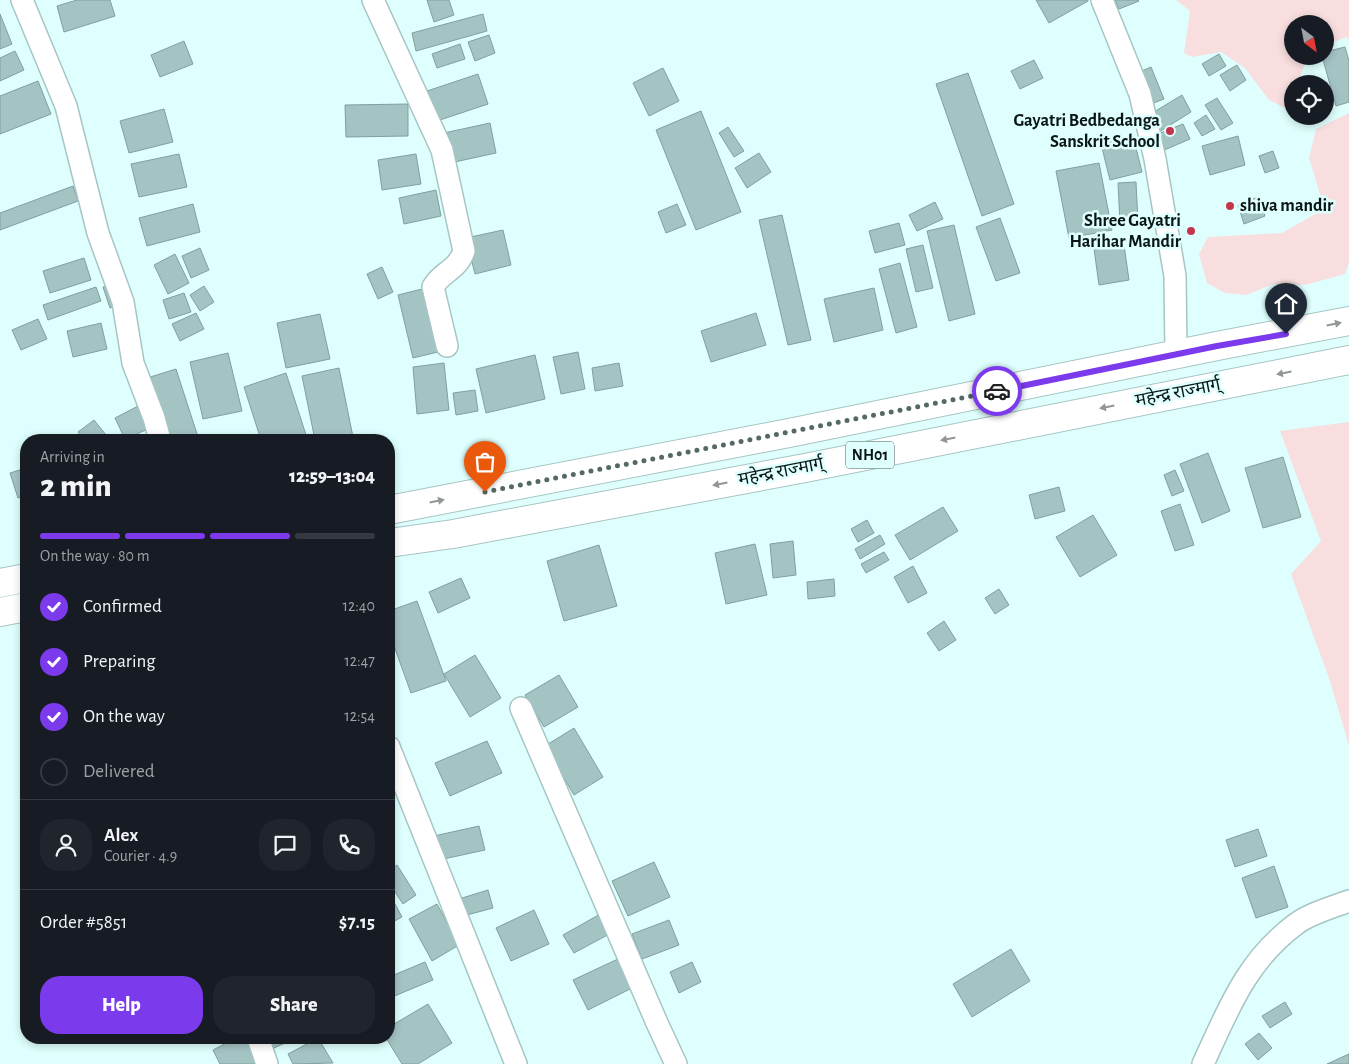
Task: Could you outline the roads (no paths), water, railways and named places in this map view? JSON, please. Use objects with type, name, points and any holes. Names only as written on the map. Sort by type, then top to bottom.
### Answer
[{"type":"highway","name":"महेन्द्र राज्मार्ग्","points":[[395,509],[794,432],[1176,354],[1349,321]]},
{"type":"highway","name":"महेन्द्र राज्मार्ग्","points":[[395,542],[453,534],[806,468],[1349,360]]},
{"type":"highway","points":[[0,583],[20,579]]},
{"type":"highway","points":[[0,612],[20,608]]},
{"type":"street","points":[[22,0],[66,106],[98,233],[122,302],[133,363],[158,434]]},
{"type":"street","points":[[373,0],[442,150],[464,251],[455,267],[437,280],[433,287],[447,346]]},
{"type":"street","points":[[1102,0],[1140,94],[1154,159],[1175,276],[1176,354]]},
{"type":"street","points":[[521,708],[676,1064]]},
{"type":"street","points":[[395,762],[516,1064]]},
{"type":"street","points":[[1203,1064],[1237,990],[1265,951],[1297,923],[1349,901]]},
{"type":"street","points":[[260,1044],[267,1064]]},
{"type":"place","name":"Gayatri Bedbedanga Sanskrit School","points":[[1170,131]]},
{"type":"place","name":"shiva mandir","points":[[1230,206]]},
{"type":"place","name":"Shree Gayatri Harihar Mandir","points":[[1191,231]]}]
